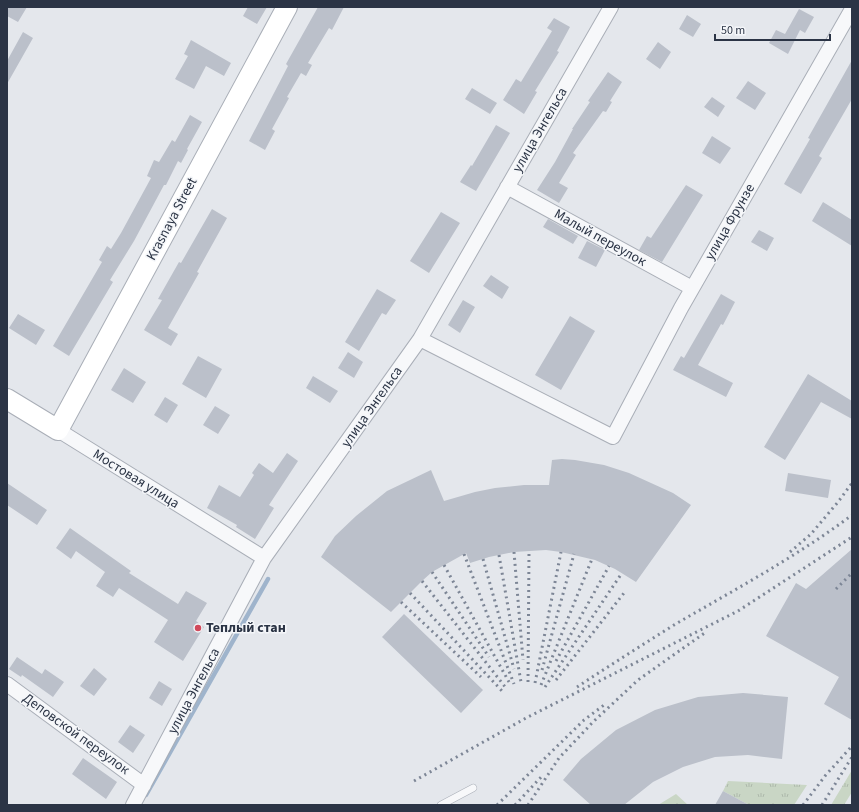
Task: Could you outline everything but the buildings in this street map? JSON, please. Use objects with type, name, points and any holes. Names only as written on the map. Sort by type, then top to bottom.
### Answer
[{"type":"street","name":"Krasnaya Street","points":[[58,430],[287,7]]},
{"type":"street","name":"улица Энгельса","points":[[133,805],[264,558],[420,339],[611,7]]},
{"type":"street","name":"улица Фрунзе","points":[[420,339],[613,437],[692,288],[852,9]]},
{"type":"street","name":"Малый переулок","points":[[507,187],[692,288]]},
{"type":"street","name":"Мостовая улица","points":[[7,399],[264,558]]},
{"type":"street","name":"Деповской переулок","points":[[7,684],[144,785]]},
{"type":"lane","points":[[441,805],[473,788]]},
{"type":"green space","points":[[852,770],[852,792],[844,805],[831,805]]},
{"type":"green space","points":[[728,781],[807,785],[794,805],[749,805],[723,791]]},
{"type":"green space","points":[[676,794],[688,805],[658,805]]},
{"type":"waterway","points":[[146,795],[268,579]]},
{"type":"railway","points":[[790,552],[811,534],[852,483]]},
{"type":"railway","points":[[577,687],[674,625],[787,559],[852,515]]},
{"type":"railway","points":[[414,781],[526,718],[738,611],[852,537]]},
{"type":"railway","points":[[528,682],[529,551]]},
{"type":"railway","points":[[514,552],[523,660]]},
{"type":"railway","points":[[535,683],[561,552]]},
{"type":"railway","points":[[464,554],[514,684]]},
{"type":"railway","points":[[542,670],[574,554]]},
{"type":"railway","points":[[499,555],[521,682]]},
{"type":"railway","points":[[483,559],[514,669]]},
{"type":"railway","points":[[541,685],[592,559]]},
{"type":"railway","points":[[444,565],[509,682]]},
{"type":"railway","points":[[556,661],[609,566]]},
{"type":"railway","points":[[432,572],[489,657]]},
{"type":"railway","points":[[545,687],[622,573]]},
{"type":"railway","points":[[836,589],[852,573]]},
{"type":"railway","points":[[422,581],[506,688]]},
{"type":"railway","points":[[410,593],[503,692]]},
{"type":"railway","points":[[556,680],[624,593]]},
{"type":"railway","points":[[401,602],[481,677]]},
{"type":"railway","points":[[528,805],[559,758],[593,722],[638,680],[706,632]]},
{"type":"railway","points":[[497,805],[584,720],[604,705]]},
{"type":"railway","points":[[803,805],[825,776],[852,746]]},
{"type":"railway","points":[[822,805],[852,757]]},
{"type":"railway","points":[[515,805],[543,775]]},
{"type":"place","name":"Теплый стан","points":[[198,628]]}]
